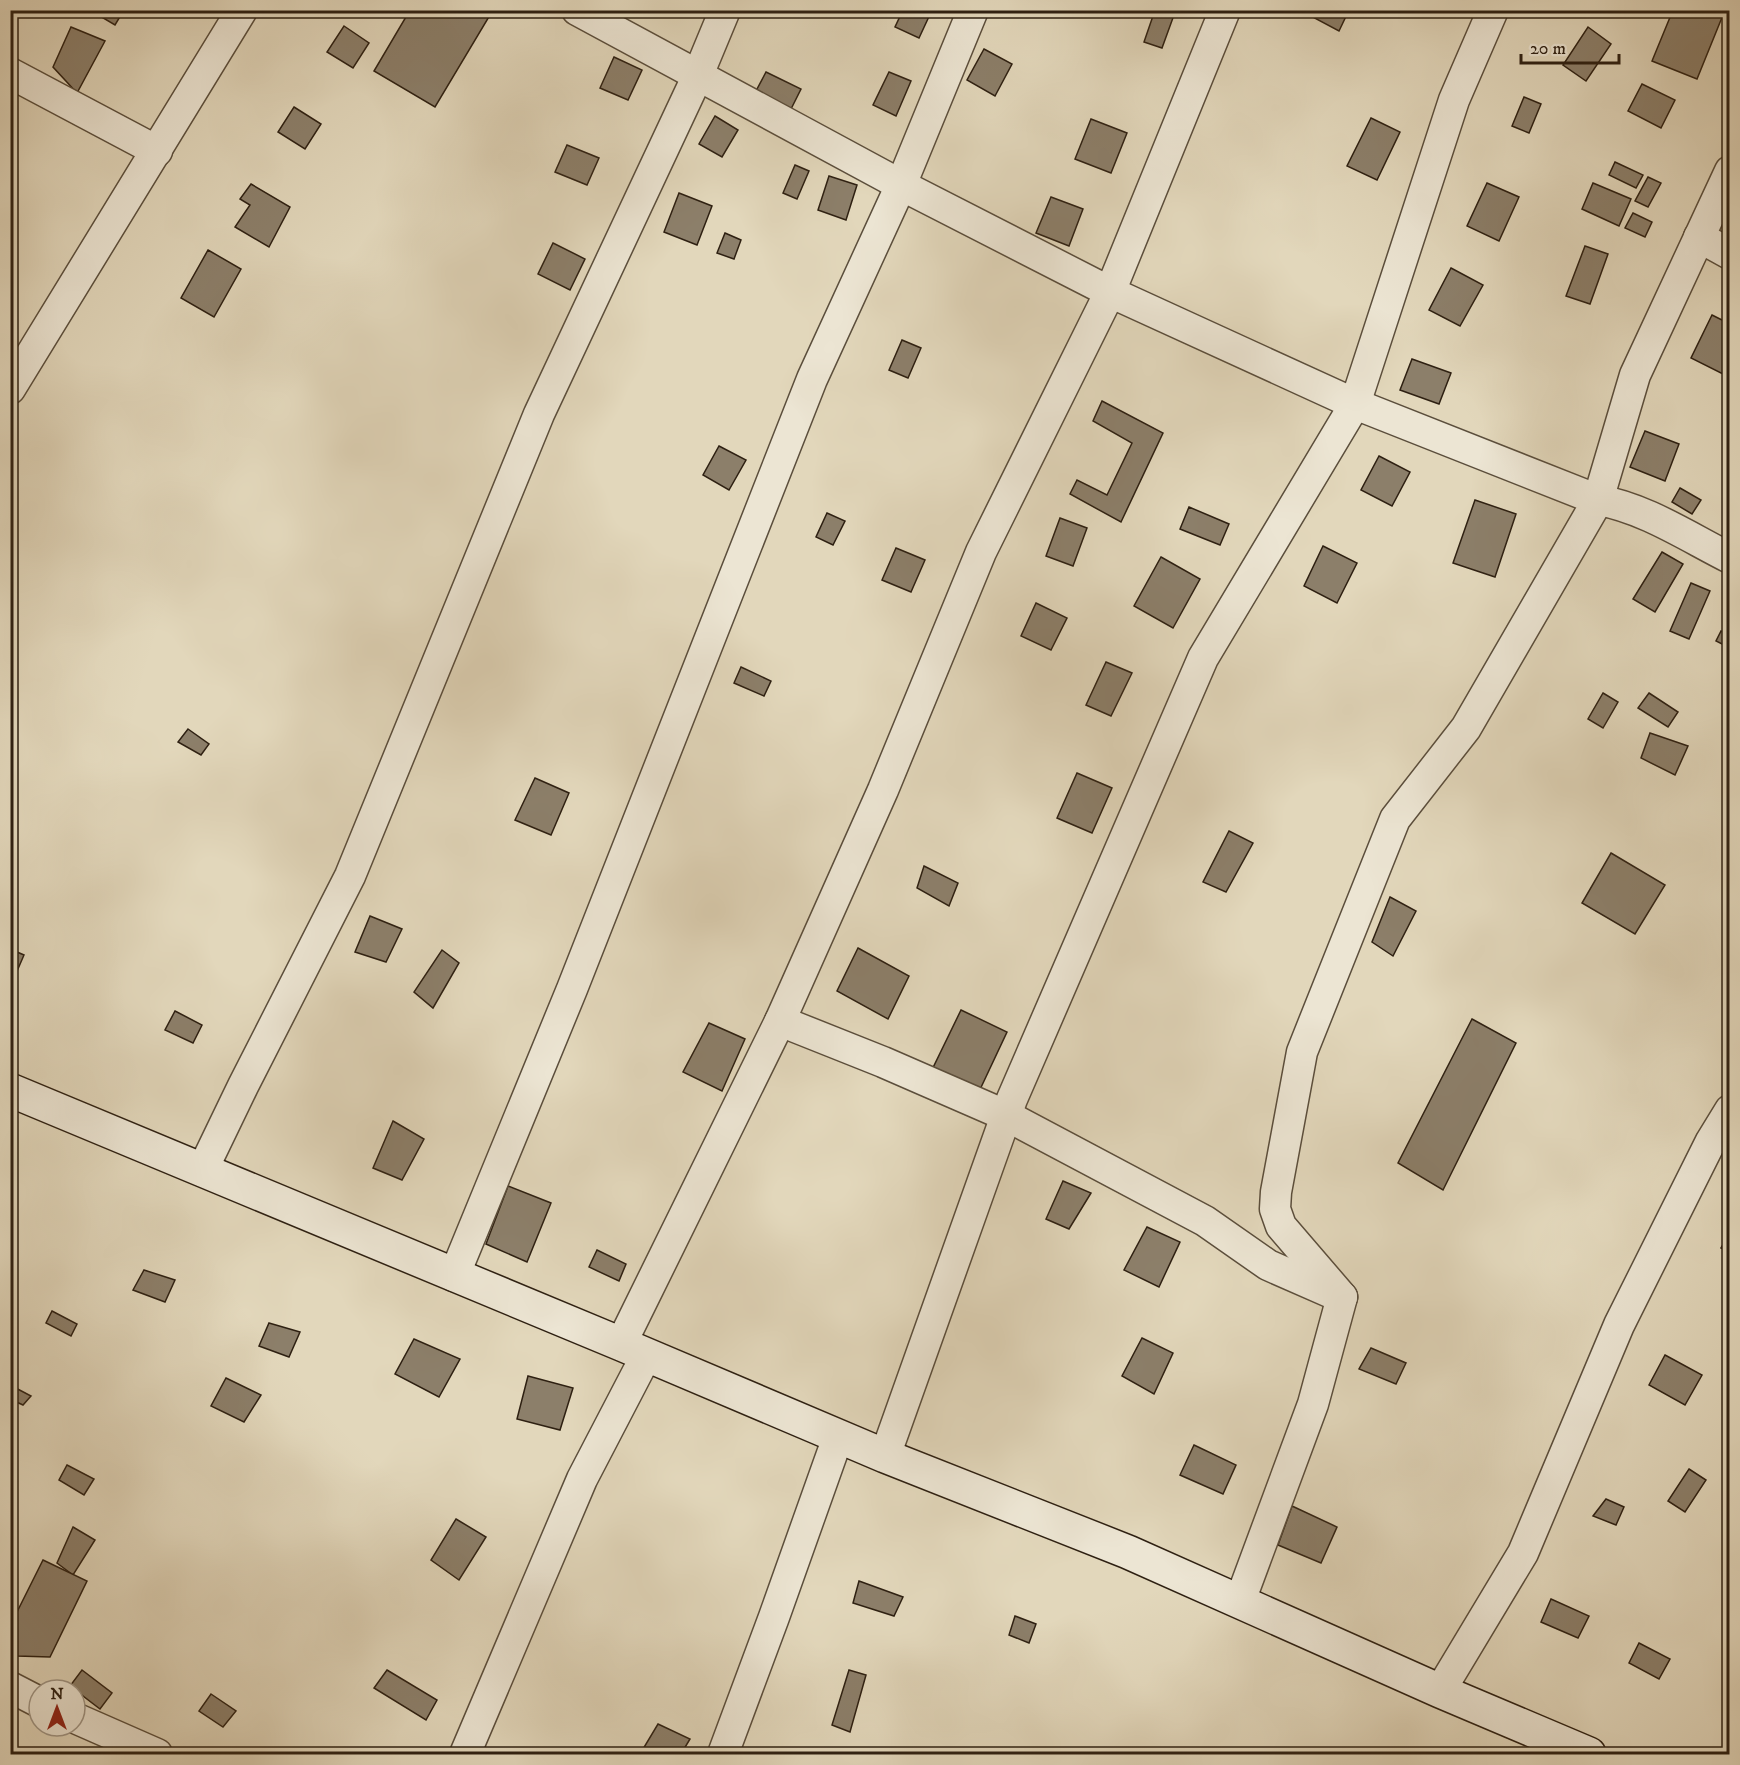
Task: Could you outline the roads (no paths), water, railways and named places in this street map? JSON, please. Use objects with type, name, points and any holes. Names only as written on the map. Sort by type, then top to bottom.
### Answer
[{"type":"main road","points":[[10,1090],[838,1437],[1128,1552],[1589,1755]]},
{"type":"street","points":[[10,389],[242,10]]},
{"type":"street","points":[[577,10],[901,185],[1110,292],[1355,404],[1598,500],[1616,503],[1662,523],[1730,558]]},
{"type":"street","points":[[202,1171],[350,876],[539,414],[698,75],[725,10]]},
{"type":"street","points":[[454,1276],[577,978],[812,380],[901,185],[973,10]]},
{"type":"street","points":[[465,1755],[582,1479],[633,1350],[883,790],[981,552],[1110,292],[1225,10]]},
{"type":"street","points":[[885,1456],[1012,1099],[1203,658],[1355,404],[1454,100],[1493,10]]},
{"type":"street","points":[[10,73],[157,151]]},
{"type":"street","points":[[1342,1297],[1281,1226],[1275,1209],[1276,1192],[1302,1052],[1395,819],[1466,728],[1598,500],[1635,375],[1730,171]]},
{"type":"street","points":[[1699,237],[1730,254]]},
{"type":"street","points":[[780,1021],[883,1062],[1006,1116],[1205,1221],[1268,1265],[1342,1297]]},
{"type":"street","points":[[1440,1690],[1523,1553],[1619,1325],[1711,1141],[1730,1110]]},
{"type":"street","points":[[1240,1600],[1313,1404],[1342,1297]]},
{"type":"street","points":[[723,1755],[838,1437]]},
{"type":"street","points":[[10,1687],[27,1696]]},
{"type":"street","points":[[87,1723],[157,1755]]}]
